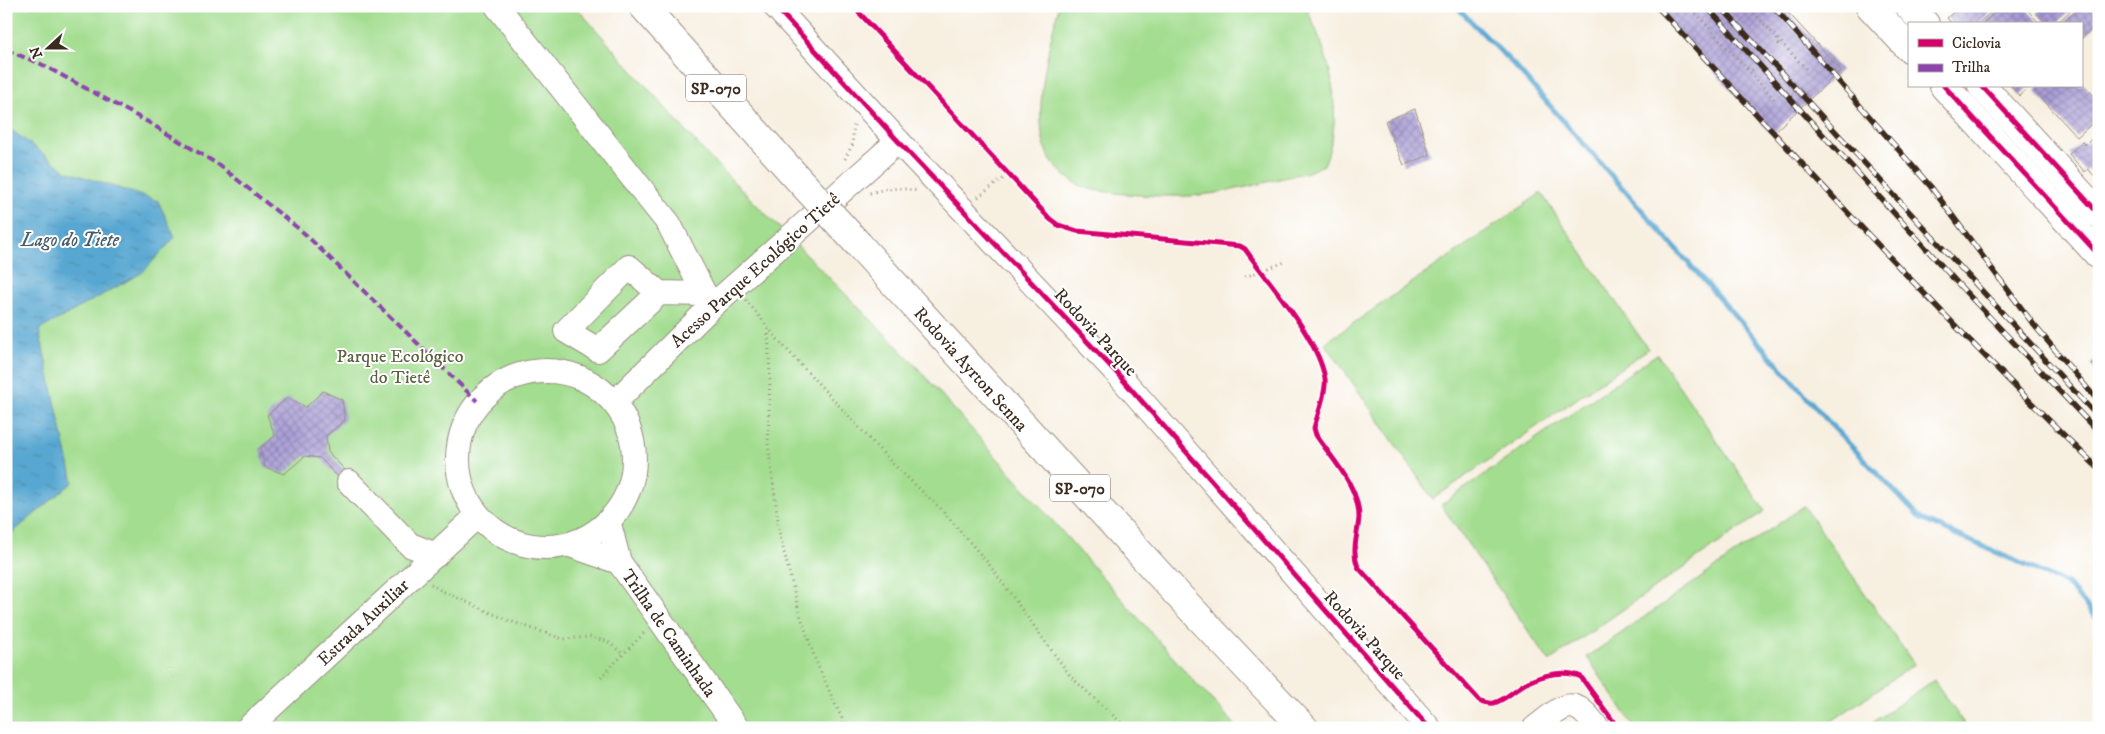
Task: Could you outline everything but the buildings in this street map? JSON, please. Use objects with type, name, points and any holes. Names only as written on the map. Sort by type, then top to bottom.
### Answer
[{"type":"main road","name":"Rodovia Ayrton Senna","points":[[643,6],[859,246],[1179,596],[1304,728]]},
{"type":"main road","points":[[1870,6],[1908,47]]},
{"type":"main road","points":[[1909,6],[1923,22]]},
{"type":"main road","points":[[1946,88],[2099,256]]},
{"type":"main road","points":[[1984,88],[2099,214]]},
{"type":"street","points":[[497,6],[669,224],[708,300]]},
{"type":"street","name":"Rodovia Parque","points":[[775,6],[898,141],[1117,373],[1429,728]]},
{"type":"street","name":"Acesso Parque Ecológico Tietê","points":[[615,402],[708,300],[734,286],[898,141]]},
{"type":"street","points":[[659,292],[708,300]]},
{"type":"street","name":"Trilha de Caminhada","points":[[615,402],[591,382],[562,370],[530,370],[501,381],[477,401],[459,438],[459,479],[477,516],[497,534],[522,544],[548,548],[570,545],[610,524],[619,562],[737,728]]},
{"type":"street","points":[[610,524],[631,484],[635,456],[629,427],[615,402]]},
{"type":"street","points":[[349,482],[410,545],[436,555]]},
{"type":"street","name":"Estrada Auxiliar","points":[[248,728],[477,516]]},
{"type":"street","name":"Trilha de Caminhada","points":[[570,545],[619,562]]},
{"type":"street","points":[[1535,728],[1560,709],[1569,706],[1584,710],[1597,728]]},
{"type":"path","points":[[1689,6],[1776,101]]},
{"type":"path","points":[[1747,6],[1808,71]]},
{"type":"path","points":[[1777,39],[1780,48]]},
{"type":"path","points":[[1744,67],[1755,71]]},
{"type":"path","points":[[1001,168],[1014,181]]},
{"type":"path","points":[[962,209],[1008,175]]},
{"type":"path","points":[[1245,277],[1285,262]]},
{"type":"path","points":[[1256,264],[1266,279]]},
{"type":"path","points":[[734,286],[768,328],[892,464],[941,509],[988,563],[1071,677],[1127,728]]},
{"type":"path","points":[[768,328],[770,376],[768,444],[780,536],[799,611],[815,659],[846,728]]},
{"type":"path","points":[[417,573],[440,590],[507,620],[563,639],[590,637],[607,641],[623,654]]},
{"type":"path","points":[[600,677],[659,618]]},
{"type":"green space","name":"Parque Ecológico do Tietê","points":[[6,6],[575,6],[709,157],[908,357],[1193,680],[1238,728],[6,728]]},
{"type":"green space","points":[[1059,6],[1305,6],[1322,44],[1332,84],[1334,125],[1331,145],[1324,165],[1308,172],[1255,185],[1190,196],[1121,194],[1091,189],[1077,184],[1060,171],[1050,159],[1044,144],[1041,125],[1041,105],[1046,62]]},
{"type":"green space","points":[[1541,193],[1648,349],[1433,499],[1325,343]]},
{"type":"green space","points":[[1657,354],[1765,511],[1549,661],[1441,505]]},
{"type":"green space","points":[[1804,506],[1914,664],[1822,728],[1635,728],[1587,657]]},
{"type":"green space","points":[[1934,680],[1967,728],[1865,728]]},
{"type":"water","name":"Lago do Tiete","points":[[6,126],[66,171],[158,201],[175,237],[143,272],[39,330],[73,482],[6,538]]},
{"type":"waterway","points":[[1456,6],[1514,65],[1834,428],[1921,519],[2067,584],[2099,621]]},
{"type":"railway","points":[[1657,6],[1929,299],[2099,469]]},
{"type":"railway","points":[[1706,6],[1962,288],[2099,433]]},
{"type":"railway","points":[[1720,6],[2099,418]]},
{"type":"railway","points":[[1773,6],[1931,187],[2034,325],[2099,402]]},
{"type":"marked path","points":[[6,50],[41,64],[148,122],[219,165],[304,233],[477,401]]},
{"type":"cycle path","points":[[775,6],[898,141],[1117,373],[1429,728]]},
{"type":"cycle path","points":[[853,6],[1050,219],[1058,225],[1077,231],[1240,246],[1245,249],[1292,312],[1321,363],[1325,384],[1314,428],[1316,435],[1344,473],[1355,494],[1359,517],[1355,548],[1358,567],[1479,700],[1494,703],[1519,687],[1540,677],[1568,673],[1581,677],[1618,728]]},
{"type":"cycle path","points":[[1946,88],[2099,255]]},
{"type":"cycle path","points":[[1984,88],[2099,214]]}]
